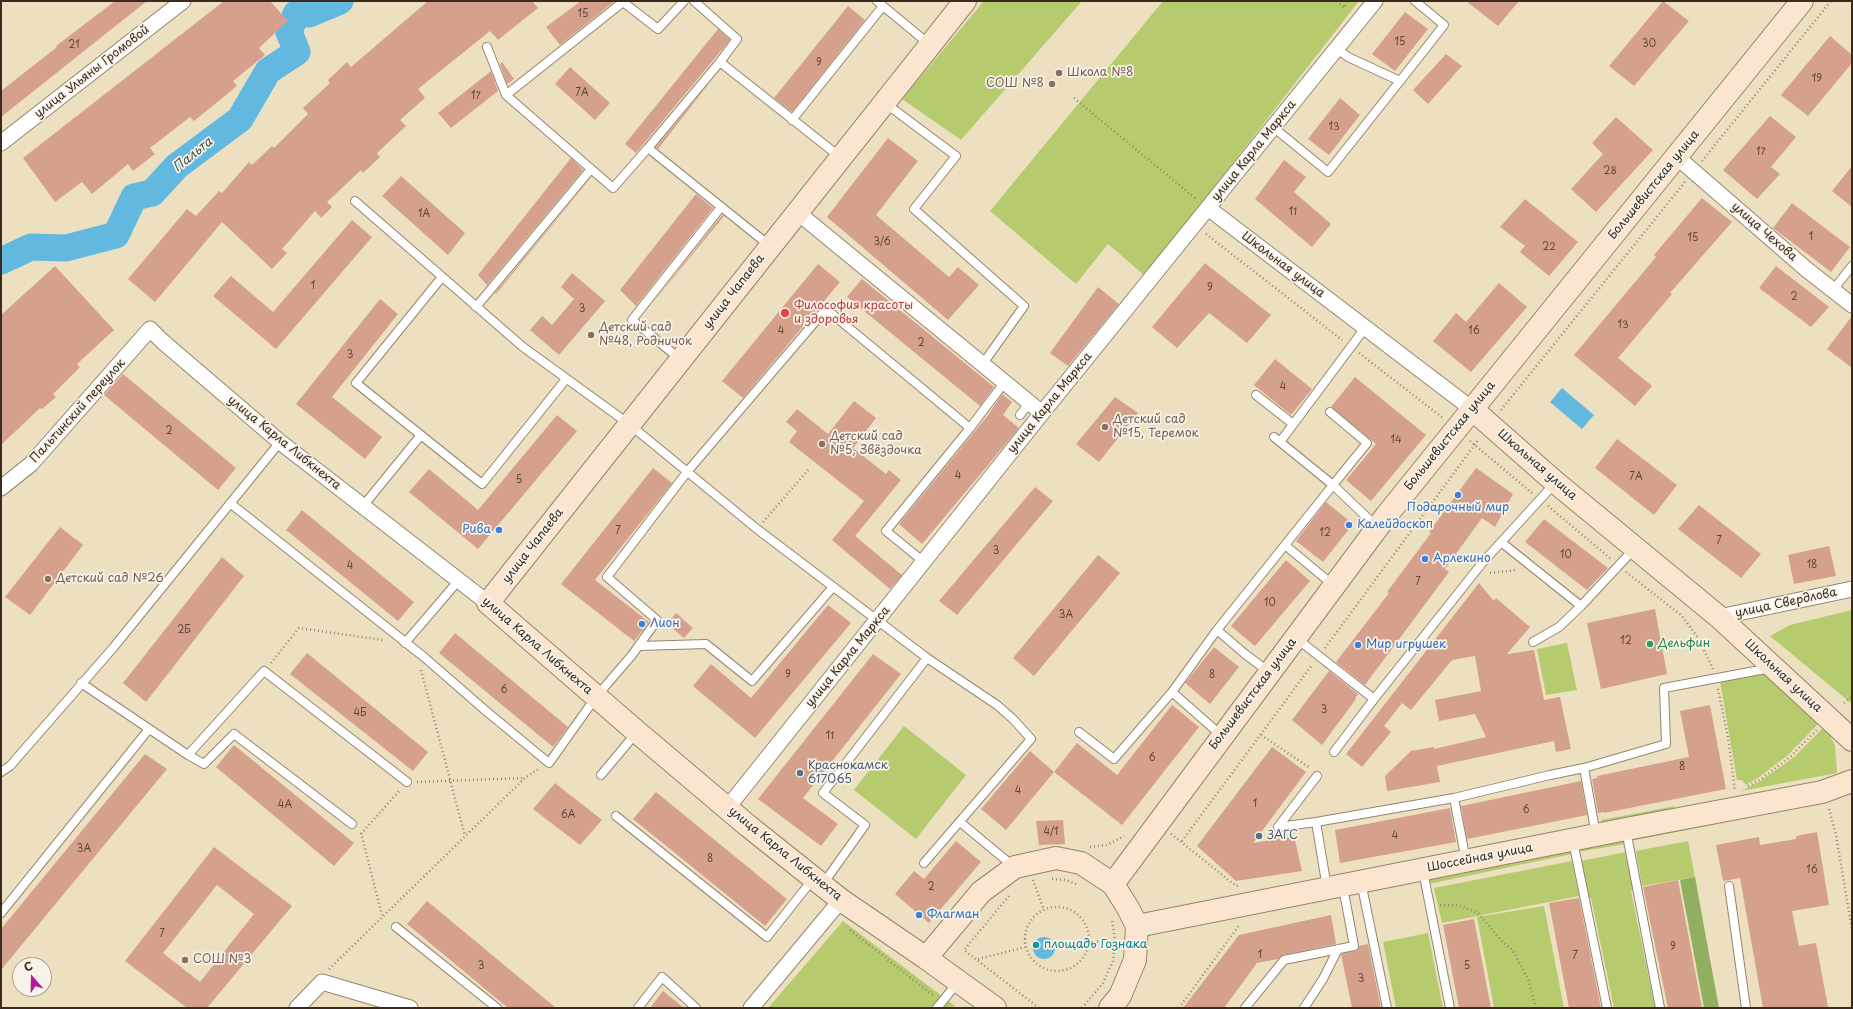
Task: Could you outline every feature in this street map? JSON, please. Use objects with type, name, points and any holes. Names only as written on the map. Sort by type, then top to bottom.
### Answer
[{"type":"street","name":"улица Ульяны Громовой","points":[[1,143],[183,1]]},
{"type":"street","name":"улица Чапаева","points":[[488,603],[965,1]]},
{"type":"street","name":"улица Карла Маркса","points":[[728,807],[878,621],[1042,413],[1375,1]]},
{"type":"street","name":"Большевистская улица","points":[[1112,884],[1377,528],[1446,424],[1466,404],[1677,157],[1802,1]]},
{"type":"street","name":"улица Чехова","points":[[1677,157],[1852,305]]},
{"type":"street","name":"Школьная улица","points":[[1208,208],[1466,404],[1555,482],[1719,617],[1852,740]]},
{"type":"street","points":[[797,212],[1004,383],[1024,409],[1042,413]]},
{"type":"street","name":"улица Карла Либкнехта","points":[[150,329],[280,442],[488,603],[637,732],[728,807],[747,825],[818,882],[836,907],[926,958],[995,1008]]},
{"type":"street","name":"Пальтинский переулок","points":[[1,488],[31,464],[150,329]]},
{"type":"street","name":"улица Свердлова","points":[[1719,617],[1852,590]]},
{"type":"street","name":"Шоссейная улица","points":[[1137,926],[1626,829],[1824,799],[1837,792],[1848,795],[1852,788]]},
{"type":"street","points":[[926,958],[981,892],[1056,858],[1082,863],[1112,884],[1137,926],[1135,960],[1120,996],[1110,1008]]},
{"type":"street","points":[[751,1008],[836,907]]},
{"type":"street","points":[[297,1008],[322,982],[410,1008]]},
{"type":"lane","points":[[506,95],[623,2],[658,29],[684,1]]},
{"type":"lane","points":[[487,47],[506,95],[613,188],[720,62],[737,39],[694,1]]},
{"type":"lane","points":[[1273,127],[1328,172],[1444,25],[1416,1]]},
{"type":"lane","points":[[792,120],[880,3],[930,45]]},
{"type":"lane","points":[[1337,49],[1348,57],[1400,81]]},
{"type":"lane","points":[[720,62],[841,158]]},
{"type":"lane","points":[[885,102],[956,156],[914,209],[1024,306],[982,365]]},
{"type":"lane","points":[[648,148],[770,246]]},
{"type":"lane","points":[[476,306],[591,169]]},
{"type":"lane","points":[[355,201],[523,347],[629,424],[757,529],[878,621],[927,658],[997,705],[1014,720],[1031,739],[924,863]]},
{"type":"lane","points":[[681,360],[632,320],[721,207]]},
{"type":"lane","points":[[1833,290],[1852,266]]},
{"type":"lane","points":[[442,277],[356,383],[482,484],[566,379]]},
{"type":"lane","points":[[230,503],[415,651],[549,763],[596,697],[638,646],[657,620],[606,577],[687,472],[826,309],[970,428]]},
{"type":"lane","points":[[1280,442],[1365,328]]},
{"type":"lane","points":[[924,562],[886,531],[970,428],[1004,383]]},
{"type":"lane","points":[[1256,395],[1293,424]]},
{"type":"lane","points":[[1079,732],[1114,759],[1172,692],[1217,630],[1367,443],[1330,412]]},
{"type":"lane","points":[[364,506],[421,435]]},
{"type":"lane","points":[[1274,437],[1333,485],[1377,528]]},
{"type":"lane","points":[[1,772],[10,766],[113,648],[280,442]]},
{"type":"lane","points":[[1334,752],[1472,575],[1555,482]]},
{"type":"lane","points":[[1501,542],[1581,606]]},
{"type":"lane","points":[[1285,545],[1334,586]]},
{"type":"lane","points":[[1533,642],[1558,627],[1581,606],[1635,548]]},
{"type":"lane","points":[[405,643],[459,580]]},
{"type":"lane","points":[[638,646],[706,644],[752,681],[834,587]]},
{"type":"lane","points":[[1217,630],[1269,673]]},
{"type":"lane","points":[[1295,638],[1374,699]]},
{"type":"lane","points":[[616,816],[767,937],[818,882],[865,825],[823,793],[927,658]]},
{"type":"lane","points":[[1317,776],[1278,827],[1316,822],[1454,798],[1550,774],[1584,768],[1666,744],[1664,688],[1774,668]]},
{"type":"lane","points":[[188,755],[264,672],[408,782]]},
{"type":"lane","points":[[81,684],[204,764],[234,734],[352,824]]},
{"type":"lane","points":[[1172,692],[1222,736]]},
{"type":"lane","points":[[1,912],[149,729]]},
{"type":"lane","points":[[601,775],[637,732]]},
{"type":"lane","points":[[1584,768],[1596,835]]},
{"type":"lane","points":[[1454,798],[1466,861]]},
{"type":"lane","points":[[960,822],[1021,875]]},
{"type":"lane","points":[[1316,822],[1344,886],[1387,1008]]},
{"type":"lane","points":[[1626,829],[1660,1008]]},
{"type":"lane","points":[[1572,840],[1607,1008]]},
{"type":"lane","points":[[1423,870],[1450,1008]]},
{"type":"lane","points":[[1245,1008],[1284,960],[1354,946],[1344,886]]},
{"type":"lane","points":[[1729,886],[1746,1008]]},
{"type":"lane","points":[[396,927],[496,1008]]},
{"type":"lane","points":[[1304,1008],[1324,979],[1338,949]]},
{"type":"lane","points":[[638,1008],[662,977],[696,1008]]},
{"type":"lane","points":[[939,1005],[959,982]]},
{"type":"path","points":[[1337,1],[1345,9],[1345,1]]},
{"type":"path","points":[[1074,98],[1208,208]]},
{"type":"path","points":[[1205,233],[1351,347],[1540,499],[1619,566],[1682,616],[1698,638],[1713,666],[1728,737],[1736,793]]},
{"type":"path","points":[[1446,424],[1466,404]]},
{"type":"path","points":[[757,529],[809,469]]},
{"type":"path","points":[[1472,575],[1533,567]]},
{"type":"path","points":[[264,672],[300,628],[405,643]]},
{"type":"path","points":[[415,651],[465,836]]},
{"type":"path","points":[[1844,703],[1852,697]]},
{"type":"path","points":[[1747,787],[1760,780],[1791,756],[1820,726]]},
{"type":"path","points":[[1261,735],[1310,768],[1317,776]]},
{"type":"path","points":[[322,982],[322,976],[525,778],[549,763]]},
{"type":"path","points":[[382,916],[361,834],[408,782],[525,778]]},
{"type":"path","points":[[1730,794],[1741,791]]},
{"type":"path","points":[[1824,799],[1831,813],[1836,835],[1852,930]]},
{"type":"path","points":[[1157,824],[1182,841],[1236,886],[1243,885]]},
{"type":"path","points":[[1087,847],[1106,845],[1123,838],[1127,832]]},
{"type":"path","points":[[1021,875],[1032,880],[1040,879]]},
{"type":"path","points":[[1048,878],[1066,880],[1083,887]]},
{"type":"path","points":[[1032,880],[1044,910]]},
{"type":"path","points":[[1012,893],[1001,904],[964,950],[1040,1008]]},
{"type":"path","points":[[1429,905],[1458,905],[1478,913],[1513,952],[1528,979],[1536,1008]]},
{"type":"path","points":[[836,907],[939,1005]]},
{"type":"path","points":[[1061,907],[1072,910],[1080,916],[1086,925],[1089,935],[1089,942],[1084,956],[1078,964],[1068,969],[1058,971],[1047,970],[1038,965],[1030,957],[1026,947],[1025,937],[1027,927],[1033,918],[1044,910],[1061,907]]},
{"type":"path","points":[[1082,1008],[1102,983],[1113,960],[1115,941],[1111,917]]},
{"type":"path","points":[[1179,1008],[1243,919]]},
{"type":"path","points":[[1089,942],[1115,941]]},
{"type":"path","points":[[977,960],[1026,947]]},
{"type":"green space","points":[[984,1],[1082,1],[961,140],[902,99]]},
{"type":"green space","points":[[1163,1],[1359,1],[1145,276],[1108,244],[1076,284],[990,211]]},
{"type":"green space","points":[[1852,610],[1852,704],[1770,636],[1790,625]]},
{"type":"green space","points":[[1567,643],[1577,690],[1546,695],[1537,649]]},
{"type":"green space","points":[[1773,671],[1822,720],[1788,755],[1758,778],[1746,785],[1742,780],[1737,780],[1720,681]]},
{"type":"green space","points":[[904,726],[966,775],[916,839],[854,790]]},
{"type":"green space","points":[[1825,726],[1835,745],[1837,773],[1741,791],[1759,782],[1794,757]]},
{"type":"green space","points":[[1675,806],[1670,815],[1602,828],[1601,820]]},
{"type":"green space","points":[[1709,818],[1717,824],[1631,841],[1630,834]]},
{"type":"green space","points":[[1624,835],[1625,844],[1578,852],[1577,844]]},
{"type":"green space","points":[[1688,841],[1695,877],[1642,886],[1636,851]]},
{"type":"green space","points":[[1570,845],[1572,854],[1429,884],[1427,874]]},
{"type":"green space","points":[[1626,852],[1633,890],[1631,891],[1655,1008],[1614,1008],[1591,898],[1588,898],[1581,861]]},
{"type":"green space","points":[[1572,861],[1579,896],[1442,923],[1434,888]]},
{"type":"green space","points":[[1695,877],[1719,1008],[1704,1008],[1680,880]]},
{"type":"green space","points":[[1544,906],[1564,1008],[1494,1008],[1477,917]]},
{"type":"green space","points":[[843,921],[955,1006],[953,1008],[768,1008]]},
{"type":"green space","points":[[1428,933],[1443,1008],[1396,1008],[1383,942]]},
{"type":"water","points":[[1562,388],[1594,415],[1582,429],[1550,402]]},
{"type":"water","points":[[1044,937],[1052,940],[1055,948],[1052,956],[1044,959],[1036,956],[1033,948],[1036,940]]},
{"type":"building","points":[[115,1],[147,1],[1,117],[1,91],[57,47],[56,46]]},
{"type":"building","points":[[224,1],[270,1],[288,21],[259,48],[265,55],[233,81],[237,86],[194,121],[190,117],[150,148],[155,154],[133,171],[128,164],[92,194],[82,182],[55,202],[23,158]]},
{"type":"building","points":[[428,1],[532,1],[538,8],[498,40],[490,31],[418,89],[425,98],[400,120],[406,126],[377,153],[380,157],[363,173],[361,170],[327,202],[332,207],[321,218],[315,211],[282,249],[287,253],[272,269],[222,222],[155,302],[128,279],[187,209],[196,216],[219,191],[222,193],[249,162],[252,165],[272,146],[274,148],[308,114],[303,108],[330,83],[328,80],[347,62],[351,67]]},
{"type":"building","points":[[581,1],[615,1],[560,45],[546,27]]},
{"type":"building","points":[[1466,1],[1519,1],[1498,26]]},
{"type":"building","points":[[1663,1],[1689,21],[1634,86],[1609,66]]},
{"type":"building","points":[[848,6],[865,20],[792,112],[774,98]]},
{"type":"building","points":[[1405,12],[1428,29],[1395,71],[1372,54]]},
{"type":"building","points":[[718,29],[730,40],[636,153],[625,144]]},
{"type":"building","points":[[1830,36],[1852,55],[1852,63],[1808,116],[1781,95]]},
{"type":"building","points":[[1446,54],[1462,66],[1428,104],[1413,90]]},
{"type":"building","points":[[502,62],[514,79],[507,84],[500,64]]},
{"type":"building","points":[[570,67],[610,103],[595,120],[555,84]]},
{"type":"building","points":[[491,71],[498,91],[451,128],[438,113]]},
{"type":"building","points":[[711,81],[658,149],[656,147]]},
{"type":"building","points":[[1340,98],[1360,115],[1329,155],[1308,139]]},
{"type":"building","points":[[1770,116],[1796,137],[1771,167],[1780,174],[1757,199],[1723,170]]},
{"type":"building","points":[[1616,117],[1653,150],[1596,212],[1571,189],[1603,154],[1592,143]]},
{"type":"building","points":[[888,138],[918,161],[876,215],[949,277],[958,267],[979,285],[948,320],[827,217]]},
{"type":"building","points":[[571,158],[583,170],[487,285],[478,275]]},
{"type":"building","points":[[1284,160],[1306,177],[1294,192],[1331,224],[1312,247],[1255,199]]},
{"type":"building","points":[[1852,166],[1852,207],[1832,191]]},
{"type":"building","points":[[401,176],[465,233],[448,255],[382,196]]},
{"type":"building","points":[[592,177],[496,294],[495,293]]},
{"type":"building","points":[[696,194],[713,208],[636,306],[620,290]]},
{"type":"building","points":[[1702,198],[1732,222],[1670,293],[1672,294],[1618,358],[1652,386],[1635,406],[1574,355],[1656,257],[1654,255]]},
{"type":"building","points":[[1525,199],[1578,242],[1549,276],[1520,252],[1525,246],[1500,227]]},
{"type":"building","points":[[1792,203],[1850,247],[1831,272],[1773,228]]},
{"type":"building","points":[[722,215],[724,216],[651,305]]},
{"type":"building","points":[[352,220],[372,237],[276,349],[213,296],[231,276],[273,312]]},
{"type":"building","points":[[1205,263],[1271,315],[1247,343],[1209,313],[1177,348],[1152,327]]},
{"type":"building","points":[[818,264],[840,282],[743,398],[722,381]]},
{"type":"building","points":[[55,266],[114,330],[77,364],[80,367],[53,394],[56,397],[42,409],[40,408],[1,445],[1,315]]},
{"type":"building","points":[[1776,266],[1829,307],[1811,327],[1759,288]]},
{"type":"building","points":[[572,273],[605,301],[559,355],[530,330],[542,316],[552,325],[574,299],[561,287]]},
{"type":"building","points":[[862,279],[994,387],[980,406],[847,297]]},
{"type":"building","points":[[1499,283],[1527,307],[1471,372],[1433,341],[1456,313],[1466,322]]},
{"type":"building","points":[[1098,287],[1119,304],[1068,366],[1050,353]]},
{"type":"building","points":[[380,299],[398,314],[332,397],[382,437],[365,459],[296,404]]},
{"type":"building","points":[[1852,316],[1852,368],[1827,349]]},
{"type":"building","points":[[1275,359],[1312,389],[1291,415],[1254,385]]},
{"type":"building","points":[[123,374],[236,468],[218,490],[104,395]]},
{"type":"building","points":[[1355,377],[1426,435],[1371,501],[1346,480],[1376,444],[1331,407]]},
{"type":"building","points":[[1002,394],[1012,402],[1003,415],[1019,428],[922,544],[899,524],[989,414]]},
{"type":"building","points":[[1115,397],[1138,413],[1099,462],[1076,444]]},
{"type":"building","points":[[854,401],[876,418],[853,448],[886,474],[889,470],[901,480],[855,536],[902,575],[890,589],[832,540],[864,501],[789,442],[797,431],[786,422],[797,409],[828,434]]},
{"type":"building","points":[[557,415],[577,431],[478,549],[409,492],[429,469],[478,510]]},
{"type":"building","points":[[1617,439],[1677,485],[1654,515],[1595,468]]},
{"type":"building","points":[[653,468],[672,483],[595,580],[649,622],[634,641],[561,584]]},
{"type":"building","points":[[1476,468],[1513,494],[1495,527],[1482,518],[1445,569],[1449,572],[1365,685],[1336,662],[1389,593],[1387,592],[1431,533],[1429,532]]},
{"type":"building","points":[[1035,487],[1053,501],[957,615],[939,601]]},
{"type":"building","points":[[1326,502],[1353,524],[1323,562],[1296,541]]},
{"type":"building","points":[[1699,505],[1761,554],[1741,578],[1678,529]]},
{"type":"building","points":[[302,510],[414,602],[398,621],[286,530]]},
{"type":"building","points":[[1544,519],[1608,568],[1587,590],[1525,542]]},
{"type":"building","points":[[60,527],[83,545],[30,615],[5,597]]},
{"type":"building","points":[[1829,546],[1836,576],[1794,584],[1788,555]]},
{"type":"building","points":[[1098,555],[1120,573],[1034,676],[1013,658]]},
{"type":"building","points":[[222,557],[244,576],[146,702],[123,683]]},
{"type":"building","points":[[1286,560],[1310,581],[1255,646],[1231,626]]},
{"type":"building","points":[[1479,583],[1494,601],[1496,598],[1530,627],[1507,654],[1534,650],[1544,700],[1560,697],[1571,749],[1556,752],[1554,741],[1437,766],[1440,782],[1387,791],[1385,776],[1411,751],[1434,747],[1434,749],[1486,737],[1475,714],[1439,721],[1435,700],[1481,691],[1475,656],[1452,660],[1411,710],[1402,703],[1384,726],[1391,732],[1362,767],[1346,754]]},
{"type":"building","points":[[828,605],[851,623],[755,738],[693,686],[711,664],[751,698]]},
{"type":"building","points":[[1655,609],[1667,674],[1601,689],[1587,623]]},
{"type":"building","points":[[676,613],[693,628],[684,638],[667,624]]},
{"type":"building","points":[[455,633],[568,727],[553,747],[439,653]]},
{"type":"building","points":[[1214,647],[1239,667],[1210,704],[1185,683]]},
{"type":"building","points":[[307,653],[428,752],[413,771],[290,674]]},
{"type":"building","points":[[873,654],[901,674],[803,798],[838,824],[821,846],[758,799]]},
{"type":"building","points":[[1329,671],[1358,694],[1355,698],[1356,699],[1322,745],[1292,720]]},
{"type":"building","points":[[1172,705],[1199,727],[1122,825],[1054,772],[1077,743],[1117,775]]},
{"type":"building","points":[[1710,705],[1726,789],[1598,813],[1592,779],[1597,778],[1597,776],[1689,757],[1680,711]]},
{"type":"building","points":[[234,745],[354,843],[334,866],[216,767]]},
{"type":"building","points":[[1272,747],[1306,772],[1253,843],[1294,836],[1302,871],[1236,881],[1197,846]]},
{"type":"building","points":[[1030,751],[1054,772],[1006,830],[981,809]]},
{"type":"building","points":[[145,754],[167,769],[1,970],[1,929]]},
{"type":"building","points":[[1581,781],[1587,815],[1467,839],[1461,806]]},
{"type":"building","points":[[555,783],[602,820],[580,845],[533,809]]},
{"type":"building","points":[[656,792],[787,899],[765,926],[633,819]]},
{"type":"building","points":[[1450,808],[1456,842],[1340,863],[1335,830]]},
{"type":"building","points":[[1063,820],[1065,844],[1039,845],[1036,821]]},
{"type":"building","points":[[1817,832],[1829,905],[1792,911],[1799,946],[1816,943],[1828,1007],[1763,1008],[1740,878],[1723,881],[1716,845],[1759,837],[1760,845],[1796,839],[1796,836]]},
{"type":"building","points":[[956,841],[981,862],[929,923],[895,894],[914,871],[924,879]]},
{"type":"building","points":[[214,847],[292,906],[207,1008],[187,1008],[125,961]],"holes":[[[217,885],[254,914],[200,982],[163,953]]]},
{"type":"building","points":[[1678,880],[1702,1008],[1668,1008],[1643,887]]},
{"type":"building","points":[[1579,898],[1601,1008],[1569,1008],[1549,903]]},
{"type":"building","points":[[427,901],[556,1008],[508,1008],[407,924]]},
{"type":"building","points":[[1331,915],[1336,944],[1283,955],[1278,959],[1257,963],[1224,1008],[1183,1008],[1239,935]]},
{"type":"building","points":[[1474,919],[1491,1008],[1459,1008],[1443,925]]},
{"type":"building","points":[[1368,944],[1381,1008],[1352,1008],[1341,954],[1355,951],[1359,946]]},
{"type":"building","points":[[663,991],[684,1008],[650,1008]]},
{"type":"waterway","name":"Пальта","points":[[1,261],[31,247],[66,248],[116,235],[134,197],[152,193],[177,166],[240,119],[268,71],[297,52],[289,32],[296,14],[309,14],[340,1]]},
{"type":"place","name":"Школа №8","points":[[1059,73]]},
{"type":"place","name":"СОШ №8","points":[[1052,84]]},
{"type":"place","name":"Философия красоты и здоровья","points":[[785,313]]},
{"type":"place","name":"Детский сад №48, Родничок","points":[[591,335]]},
{"type":"place","name":"Детский сад №15, Теремок","points":[[1105,427]]},
{"type":"place","name":"Детский сад №5, Звёздочка","points":[[822,444]]},
{"type":"place","name":"Подарочный мир","points":[[1458,495]]},
{"type":"place","name":"Калейдоскоп","points":[[1349,525]]},
{"type":"place","name":"Рива","points":[[499,530]]},
{"type":"place","name":"Арлекино","points":[[1425,559]]},
{"type":"place","name":"Детский сад №26","points":[[48,579]]},
{"type":"place","name":"Лион","points":[[642,624]]},
{"type":"place","name":"Дельфин","points":[[1650,644]]},
{"type":"place","name":"Мир игрушек","points":[[1358,645]]},
{"type":"place","name":"Краснокамск 617065","points":[[800,773]]},
{"type":"place","name":"ЗАГС","points":[[1259,836]]},
{"type":"place","name":"Флагман","points":[[919,915]]},
{"type":"place","name":"площадь Гознака","points":[[1036,945]]},
{"type":"place","name":"СОШ №3","points":[[185,960]]}]
